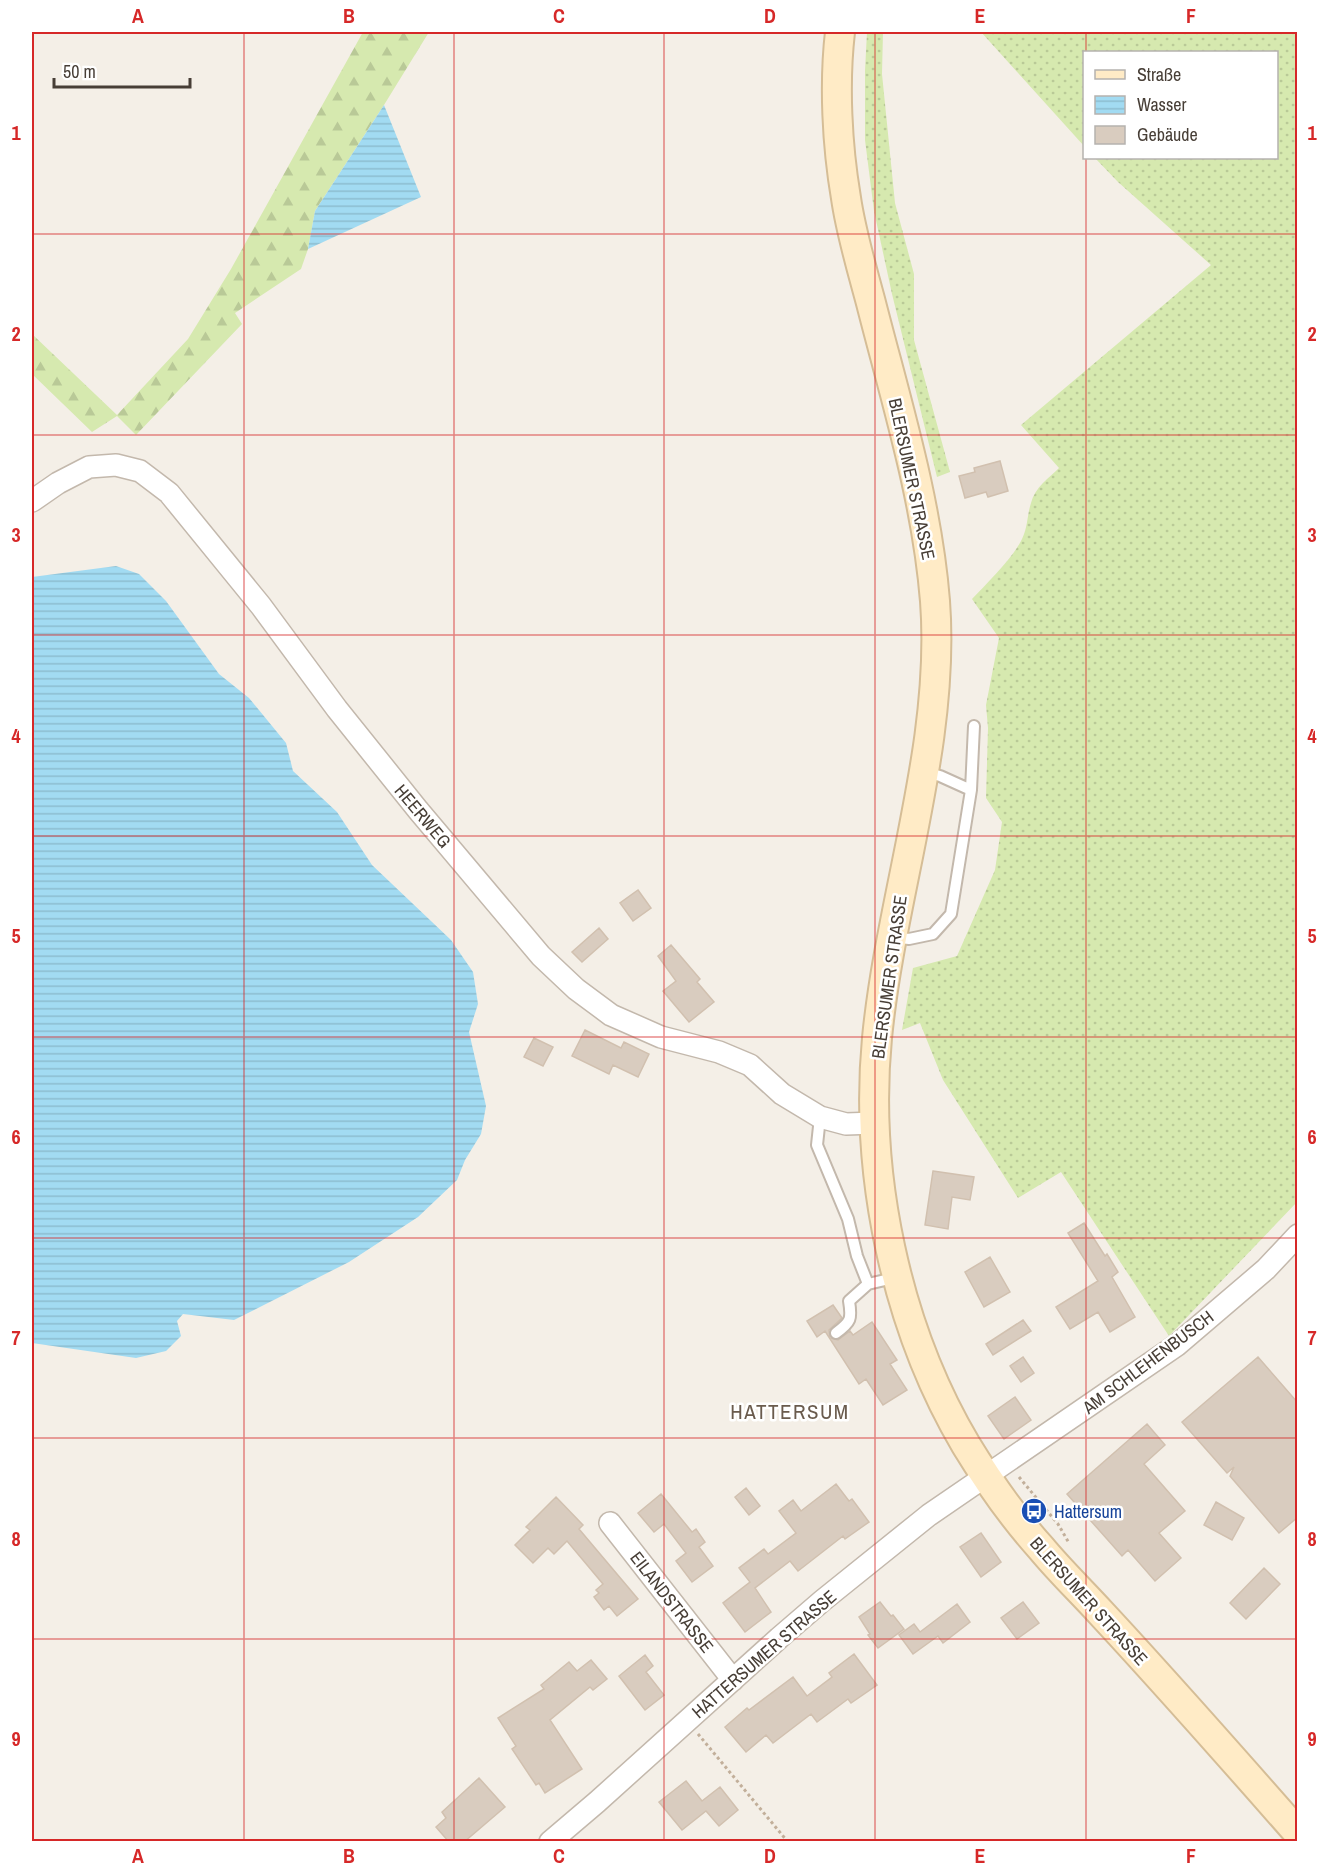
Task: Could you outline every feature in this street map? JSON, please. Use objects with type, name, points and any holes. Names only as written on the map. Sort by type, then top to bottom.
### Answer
[{"type":"main road","name":"BLERSUMER STRASSE","points":[[840,32],[839,138],[846,198],[859,259],[927,530],[935,601],[933,707],[892,937],[877,1041],[875,1123],[879,1174],[898,1277],[918,1342],[930,1371],[965,1442],[997,1470],[1013,1514],[1042,1550],[1101,1612],[1298,1833]]},
{"type":"street","name":"HEERWEG","points":[[32,501],[58,483],[89,467],[116,465],[140,471],[169,493],[261,606],[337,709],[417,810],[541,956],[576,989],[611,1014],[661,1037],[719,1052],[750,1065],[782,1094],[820,1118],[846,1124],[875,1123]]},
{"type":"street","name":"AM SCHLEHENBUSCH","points":[[997,1470],[1177,1345],[1266,1269],[1298,1235]]},
{"type":"street","name":"HATTERSUMER STRASSE","points":[[550,1842],[597,1803],[822,1601],[929,1515],[997,1470]]},
{"type":"street","name":"EILANDSTRASSE","points":[[610,1523],[733,1680]]},
{"type":"lane","points":[[892,937],[909,939],[933,934],[951,914],[971,790],[974,726]]},
{"type":"lane","points":[[923,772],[971,790]]},
{"type":"lane","points":[[820,1118],[817,1145],[848,1219],[857,1256],[868,1284]]},
{"type":"lane","points":[[836,1333],[851,1318],[849,1301],[868,1284],[898,1277]]},
{"type":"path","points":[[997,1470],[1058,1524],[1073,1549]]},
{"type":"path","points":[[687,1722],[788,1842]]},
{"type":"green space","points":[[363,32],[429,32],[315,211],[308,249],[301,269],[235,313],[242,324],[136,435],[117,416],[92,432],[32,374],[32,334],[117,415],[188,339],[231,269]]},
{"type":"green space","points":[[867,32],[883,32],[882,74],[895,203],[914,274],[914,340],[950,472],[937,477],[874,211],[865,140]]},
{"type":"green space","points":[[981,32],[1296,32],[1297,1202],[1169,1336],[1061,1172],[1018,1198],[943,1080],[920,1023],[902,1030],[913,968],[957,956],[995,870],[1002,822],[986,798],[988,728],[986,705],[999,638],[972,599],[1018,546],[1025,530],[1033,497],[1043,483],[1059,468],[1021,425],[1211,265],[1118,182],[1096,159],[1278,159],[1278,51],[1083,51],[1083,145]]},
{"type":"water","points":[[384,105],[421,197],[308,249],[315,211]]},
{"type":"water","points":[[116,566],[139,574],[166,601],[219,674],[249,698],[286,743],[293,771],[337,812],[372,865],[451,940],[473,972],[478,1004],[469,1032],[486,1106],[481,1134],[465,1160],[457,1180],[418,1217],[349,1262],[234,1320],[183,1314],[177,1321],[181,1336],[166,1351],[136,1358],[32,1343],[32,577]]},
{"type":"building","points":[[1000,461],[1008,491],[988,497],[986,492],[965,498],[959,476],[975,472],[974,468]]},
{"type":"building","points":[[638,890],[651,908],[633,921],[620,903]]},
{"type":"building","points":[[599,928],[608,939],[582,962],[572,952]]},
{"type":"building","points":[[671,945],[700,979],[697,982],[714,1002],[689,1022],[663,991],[676,981],[658,956]]},
{"type":"building","points":[[585,1030],[621,1048],[624,1042],[649,1054],[638,1077],[613,1065],[609,1074],[572,1056]]},
{"type":"building","points":[[534,1038],[553,1047],[543,1066],[524,1057]]},
{"type":"building","points":[[933,1171],[974,1177],[970,1200],[952,1197],[948,1229],[925,1225]]},
{"type":"building","points":[[1084,1223],[1118,1272],[1112,1277],[1135,1317],[1110,1332],[1098,1312],[1070,1329],[1056,1307],[1098,1281],[1068,1233]]},
{"type":"building","points":[[990,1257],[1010,1292],[984,1307],[965,1272]]},
{"type":"building","points":[[833,1305],[842,1318],[829,1330],[830,1338],[838,1340],[850,1331],[853,1335],[872,1322],[897,1360],[890,1364],[907,1390],[883,1405],[866,1379],[859,1384],[825,1331],[817,1337],[807,1321]]},
{"type":"building","points":[[1023,1320],[1031,1331],[993,1355],[986,1344]]},
{"type":"building","points":[[1023,1357],[1034,1373],[1021,1382],[1010,1366]]},
{"type":"building","points":[[1258,1357],[1298,1403],[1298,1517],[1279,1533],[1230,1476],[1234,1467],[1227,1473],[1182,1422]]},
{"type":"building","points":[[1015,1397],[1031,1420],[1004,1439],[988,1416]]},
{"type":"building","points":[[1147,1424],[1165,1445],[1144,1464],[1185,1511],[1159,1533],[1181,1558],[1155,1581],[1128,1550],[1122,1556],[1067,1494]]},
{"type":"building","points":[[836,1484],[849,1501],[852,1499],[869,1522],[845,1539],[843,1536],[798,1571],[790,1561],[755,1588],[771,1612],[745,1632],[723,1603],[750,1582],[739,1568],[764,1549],[768,1554],[796,1533],[779,1511],[793,1500],[801,1511]]},
{"type":"building","points":[[746,1488],[760,1506],[749,1515],[735,1497]]},
{"type":"building","points":[[661,1494],[692,1532],[696,1529],[705,1542],[699,1547],[713,1566],[692,1582],[676,1561],[686,1553],[664,1524],[654,1532],[638,1513]]},
{"type":"building","points":[[556,1497],[583,1525],[579,1529],[638,1599],[617,1616],[609,1606],[604,1610],[594,1597],[599,1593],[596,1590],[603,1584],[567,1541],[554,1554],[548,1548],[533,1563],[515,1545],[530,1530],[526,1527]]},
{"type":"building","points":[[1216,1502],[1244,1518],[1232,1540],[1204,1525]]},
{"type":"building","points":[[981,1533],[1001,1562],[981,1577],[960,1547]]},
{"type":"building","points":[[1264,1568],[1280,1584],[1246,1619],[1230,1603]]},
{"type":"building","points":[[880,1602],[904,1629],[878,1648],[859,1617]]},
{"type":"building","points":[[1023,1602],[1039,1623],[1017,1639],[1001,1618]]},
{"type":"building","points":[[957,1604],[970,1622],[943,1643],[938,1636],[913,1654],[899,1635],[914,1624],[920,1632]]},
{"type":"building","points":[[854,1654],[877,1685],[851,1703],[848,1699],[817,1722],[811,1714],[773,1743],[766,1735],[746,1752],[725,1727],[747,1708],[749,1710],[793,1677],[807,1696],[832,1677],[829,1673]]},
{"type":"building","points":[[645,1655],[653,1666],[646,1672],[664,1695],[645,1710],[619,1676]]},
{"type":"building","points":[[591,1660],[607,1679],[593,1690],[590,1687],[550,1720],[582,1769],[545,1793],[539,1783],[536,1785],[512,1749],[516,1746],[498,1718],[544,1689],[541,1685],[569,1662],[577,1671]]},
{"type":"building","points":[[479,1778],[505,1807],[464,1842],[449,1842],[436,1827],[446,1818],[442,1812]]},
{"type":"building","points":[[686,1781],[702,1801],[720,1787],[738,1810],[719,1826],[706,1811],[682,1830],[659,1802]]},
{"type":"place","name":"Hattersum","points":[[1034,1511]]},
{"type":"district","name":"HATTERSUM","points":[[790,1411]]}]
